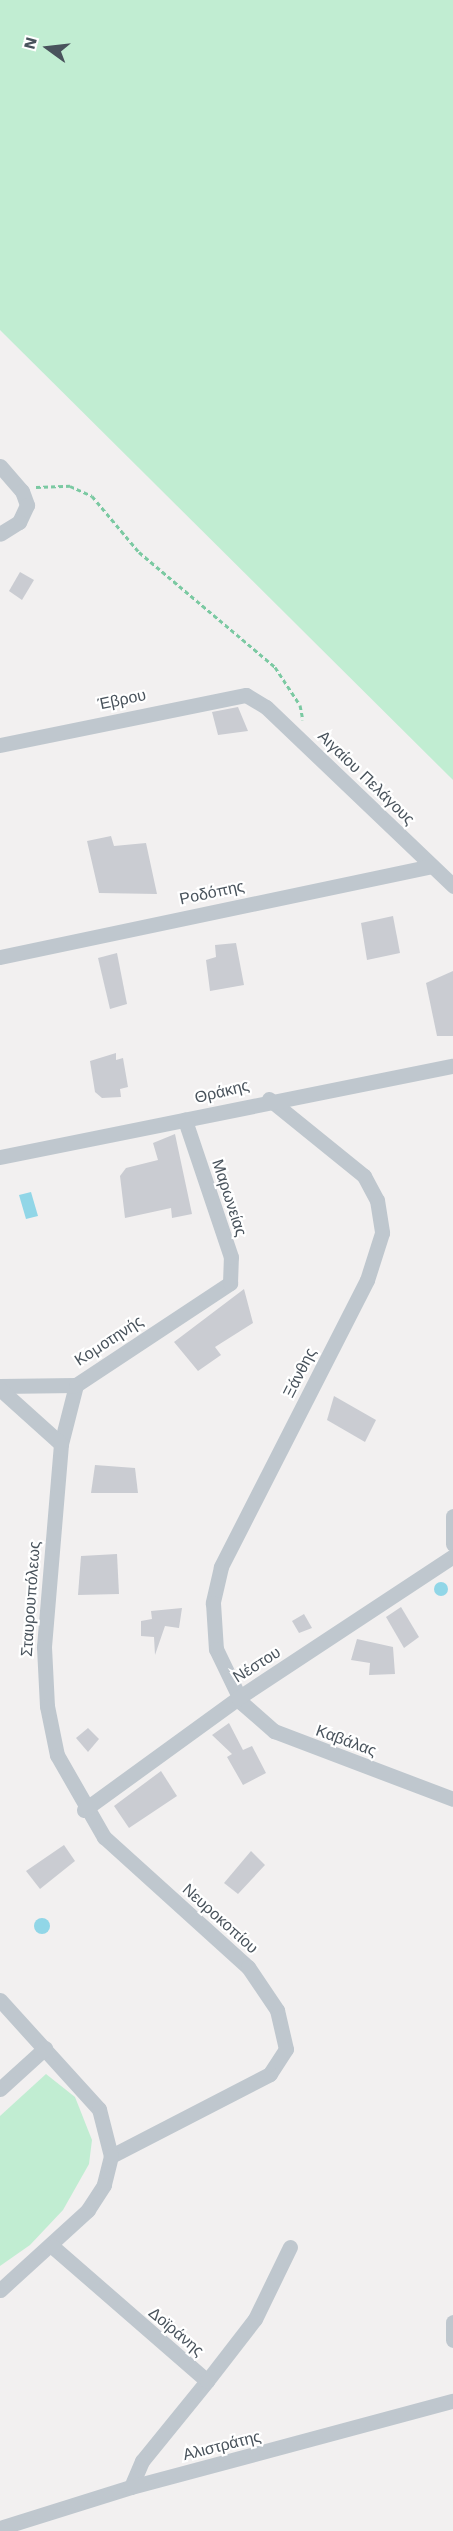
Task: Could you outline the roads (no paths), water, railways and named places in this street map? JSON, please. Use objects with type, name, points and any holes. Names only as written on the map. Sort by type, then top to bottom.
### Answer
[{"type":"street","points":[[0,466],[25,498],[20,522],[0,534]]},
{"type":"street","name":"Έβρου","points":[[0,745],[216,697],[252,698]]},
{"type":"street","name":"Αιγαίου Πελάγους","points":[[252,698],[308,747],[453,886]]},
{"type":"street","name":"Ροδόπης","points":[[0,957],[432,866]]},
{"type":"street","name":"Θράκης","points":[[0,1157],[185,1120],[269,1100],[453,1066]]},
{"type":"street","name":"Ξάνθης","points":[[238,1698],[216,1649],[212,1615],[218,1577],[370,1274],[382,1233],[377,1200],[364,1176],[269,1100]]},
{"type":"street","name":"Μαρωνείας","points":[[185,1120],[231,1257],[234,1272],[227,1287]]},
{"type":"street","name":"Κομοτηνής","points":[[0,1388],[76,1385],[227,1287]]},
{"type":"street","name":"Σταυρουπόλεως","points":[[76,1385],[62,1444],[45,1688],[57,1755],[84,1810]]},
{"type":"street","name":"Κομοτηνής","points":[[0,1388],[62,1444]]},
{"type":"street","points":[[453,1516],[453,1544]]},
{"type":"street","name":"Νέστου","points":[[84,1810],[238,1698],[453,1556]]},
{"type":"street","name":"Καβάλας","points":[[238,1698],[283,1736],[453,1799]]},
{"type":"street","name":"Νευροκοπίου","points":[[84,1810],[114,1848],[248,1967],[277,2010],[286,2049],[274,2071],[111,2156]]},
{"type":"street","points":[[0,2000],[99,2109],[111,2156],[94,2201],[53,2247],[0,2290]]},
{"type":"street","points":[[0,2089],[45,2048]]},
{"type":"street","name":"Δοϊράνης","points":[[53,2247],[207,2381],[142,2461],[131,2487]]},
{"type":"street","points":[[207,2381],[255,2319],[290,2247]]},
{"type":"street","points":[[453,2322],[453,2340]]},
{"type":"street","name":"Αλιστράτης","points":[[0,2528],[131,2487],[453,2401]]},
{"type":"water","points":[[31,1192],[38,1216],[26,1219],[19,1195]]},
{"type":"water","points":[[438,1582],[444,1582],[448,1589],[444,1596],[438,1596],[434,1592],[434,1586]]},
{"type":"water","points":[[42,1918],[48,1920],[50,1926],[48,1932],[42,1934],[36,1932],[34,1926],[36,1920]]}]
